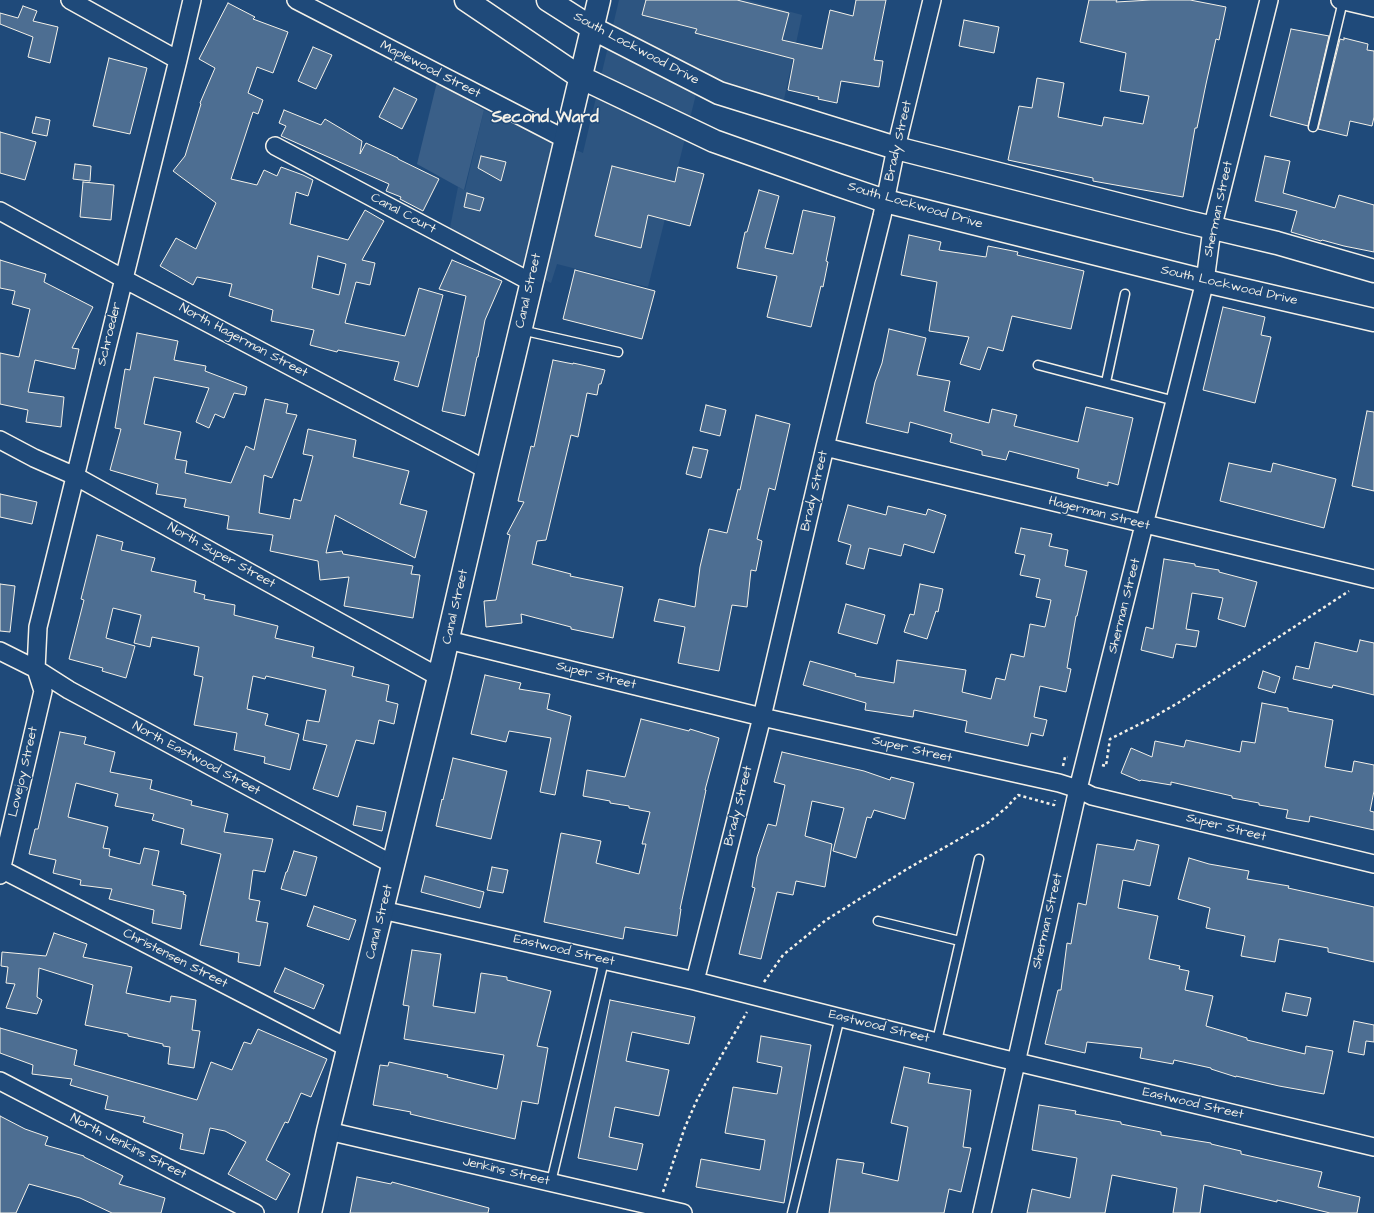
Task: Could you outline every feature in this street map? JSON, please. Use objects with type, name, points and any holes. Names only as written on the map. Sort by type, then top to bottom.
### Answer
[{"type":"main road","name":"South Lockwood Drive","points":[[466,0],[580,77],[714,141],[885,201],[1205,281],[1374,320]]},
{"type":"main road","name":"South Lockwood Drive","points":[[548,0],[592,28],[719,93],[896,148],[1212,229],[1277,243],[1374,271]]},
{"type":"main road","name":"Canal Street","points":[[310,1213],[348,1048],[440,677],[486,470],[599,0]]},
{"type":"street","points":[[70,0],[178,60]]},
{"type":"street","name":"Schroeder","points":[[36,669],[38,627],[192,0]]},
{"type":"street","name":"Maplewood Street","points":[[296,0],[565,140]]},
{"type":"street","name":"Brady Street","points":[[695,981],[762,717],[932,0]]},
{"type":"street","name":"Sherman Street","points":[[982,1213],[1078,789],[1205,281],[1212,229],[1269,0]]},
{"type":"street","points":[[1342,0],[1374,8]]},
{"type":"street","name":"Canal Court","points":[[275,146],[531,282]]},
{"type":"street","name":"North Hagerman Street","points":[[0,211],[124,279],[486,470]]},
{"type":"street","name":"North Super Street","points":[[0,440],[34,458],[75,476],[440,677]]},
{"type":"street","name":"Hagerman Street","points":[[825,447],[1374,579]]},
{"type":"street","name":"Super Street","points":[[448,640],[762,717],[1059,783],[1078,789],[1092,796],[1374,864]]},
{"type":"street","name":"North Eastwood Street","points":[[0,651],[36,669],[69,690],[394,865]]},
{"type":"street","name":"Lovejoy Street","points":[[1,872],[43,691],[36,669]]},
{"type":"street","name":"Christensen Street","points":[[1,872],[348,1048]]},
{"type":"street","name":"Eastwood Street","points":[[382,910],[695,981],[1017,1062],[1374,1147]]},
{"type":"street","name":"North Jenkins Street","points":[[0,1081],[255,1213]]},
{"type":"street","name":"Jenkins Street","points":[[328,1131],[683,1213]]},
{"type":"lane","points":[[1313,127],[1342,0]]},
{"type":"lane","points":[[1106,382],[1125,294]]},
{"type":"lane","points":[[520,330],[618,352]]},
{"type":"lane","points":[[1038,364],[1175,401]]},
{"type":"lane","points":[[937,1041],[979,859]]},
{"type":"lane","points":[[878,921],[960,941]]},
{"type":"lane","points":[[551,1182],[604,960]]},
{"type":"lane","points":[[792,1213],[840,1017]]},
{"type":"path","points":[[1096,764],[1106,766],[1110,738],[1152,718],[1178,703],[1352,589]]},
{"type":"path","points":[[658,1207],[675,1154],[696,1102],[770,972],[783,955],[826,920],[907,869],[989,822],[1007,807],[1018,795],[1054,805]]},
{"type":"shaded area","points":[[619,0],[747,0],[802,15],[782,109],[701,74],[648,287],[557,264],[551,283],[449,233],[458,187],[465,190],[484,110],[583,153]]},
{"type":"shaded area","points":[[437,82],[484,110],[464,190],[417,164]]},
{"type":"building","points":[[646,0],[737,0],[789,13],[782,40],[822,49],[830,10],[853,16],[856,0],[886,0],[874,60],[883,61],[879,87],[841,81],[837,103],[788,90],[794,59],[695,33],[697,29],[642,15]]},
{"type":"building","points":[[1089,0],[1117,0],[1116,2],[1190,0],[1226,7],[1219,40],[1216,39],[1197,128],[1195,128],[1183,197],[1093,181],[1093,178],[1008,160],[1019,106],[1032,108],[1037,78],[1064,83],[1058,117],[1102,126],[1104,117],[1143,124],[1149,96],[1120,91],[1126,53],[1080,42]]},
{"type":"building","points":[[228,3],[255,17],[253,19],[288,32],[273,73],[257,67],[248,93],[263,100],[258,114],[253,112],[231,179],[257,185],[264,170],[277,176],[281,167],[313,180],[308,196],[296,192],[290,224],[348,240],[365,210],[384,221],[362,260],[375,263],[370,285],[356,282],[345,323],[405,336],[419,288],[443,295],[418,387],[394,380],[399,362],[338,350],[337,352],[310,345],[314,330],[271,321],[273,310],[229,296],[232,284],[197,277],[193,285],[160,266],[176,238],[196,249],[216,203],[173,171],[185,156],[201,104],[200,103],[215,68],[199,59]],"holes":[[[318,256],[346,264],[339,295],[312,288]]]},
{"type":"building","points":[[23,6],[37,11],[33,21],[58,27],[50,63],[28,57],[33,37],[0,24],[0,13],[18,18]]},
{"type":"building","points":[[964,20],[999,27],[994,53],[959,46]]},
{"type":"building","points":[[1291,29],[1329,36],[1308,126],[1270,116]]},
{"type":"building","points":[[1344,38],[1368,44],[1367,50],[1374,51],[1374,117],[1372,126],[1350,121],[1347,136],[1318,129],[1340,39],[1344,40]]},
{"type":"building","points":[[313,47],[332,55],[316,89],[298,81]]},
{"type":"building","points":[[109,58],[147,68],[130,134],[93,126]]},
{"type":"building","points":[[394,88],[417,99],[402,129],[379,117]]},
{"type":"building","points":[[284,110],[321,125],[325,119],[362,141],[360,154],[366,143],[439,179],[423,211],[400,199],[401,197],[386,191],[389,184],[281,136],[286,126],[279,123]]},
{"type":"building","points":[[36,117],[50,120],[47,136],[32,133]]},
{"type":"building","points":[[0,132],[36,142],[25,180],[0,173]]},
{"type":"building","points":[[481,156],[506,162],[501,181],[478,168]]},
{"type":"building","points":[[1265,156],[1290,161],[1283,193],[1335,208],[1339,195],[1374,205],[1374,252],[1321,241],[1291,232],[1297,211],[1255,201]]},
{"type":"building","points":[[75,164],[91,166],[90,181],[73,179]]},
{"type":"building","points":[[612,166],[675,182],[678,167],[704,174],[690,226],[648,215],[641,248],[595,236]]},
{"type":"building","points":[[83,182],[114,185],[111,220],[80,217]]},
{"type":"building","points":[[759,190],[779,196],[765,248],[793,254],[803,210],[835,217],[826,261],[828,262],[823,287],[821,286],[811,327],[767,317],[777,276],[737,268],[745,232],[747,232]]},
{"type":"building","points":[[467,193],[484,198],[480,211],[464,207]]},
{"type":"building","points":[[909,235],[941,242],[939,250],[986,257],[988,246],[1018,252],[1017,255],[1084,271],[1071,329],[1012,316],[1003,351],[988,347],[980,370],[960,364],[969,337],[929,331],[937,282],[901,275]]},
{"type":"building","points":[[0,260],[46,274],[44,282],[93,307],[72,348],[79,349],[75,369],[35,360],[28,392],[64,397],[61,427],[26,422],[28,410],[0,404],[0,353],[19,357],[30,309],[12,304],[15,291],[0,288]]},
{"type":"building","points":[[452,260],[502,281],[485,320],[465,416],[442,411],[466,296],[439,289]]},
{"type":"building","points":[[575,270],[655,291],[642,339],[563,319]]},
{"type":"building","points":[[1223,307],[1265,317],[1261,335],[1271,337],[1255,403],[1203,390]]},
{"type":"building","points":[[889,329],[926,338],[917,375],[950,381],[944,411],[989,423],[992,409],[1017,415],[1014,426],[1078,442],[1086,407],[1133,418],[1118,485],[1108,482],[1108,486],[1077,478],[1079,469],[1009,451],[1006,460],[982,455],[982,451],[950,442],[952,434],[910,422],[908,433],[866,423],[875,382],[882,363]]},
{"type":"building","points":[[137,333],[178,341],[174,360],[206,366],[205,371],[247,387],[245,395],[234,393],[224,418],[215,414],[209,428],[196,422],[209,388],[154,377],[144,424],[181,432],[175,459],[187,461],[185,473],[231,483],[246,446],[254,450],[265,399],[288,404],[286,413],[297,415],[272,478],[264,475],[259,513],[290,519],[294,499],[301,501],[313,456],[303,454],[308,429],[356,440],[353,457],[409,471],[400,504],[427,511],[415,558],[335,515],[326,553],[342,551],[343,554],[413,566],[411,574],[420,575],[413,618],[344,606],[349,577],[320,580],[318,561],[270,551],[273,535],[227,529],[229,516],[184,507],[186,499],[156,494],[158,484],[110,470],[121,429],[115,428],[125,369],[130,370]]},
{"type":"building","points":[[553,360],[605,370],[601,384],[599,384],[597,395],[587,393],[578,437],[571,435],[546,540],[537,541],[532,564],[571,574],[570,576],[623,587],[613,638],[571,629],[571,627],[521,614],[522,623],[486,627],[484,601],[496,600],[510,535],[507,534],[524,502],[518,501],[531,446],[534,447]]},
{"type":"building","points":[[706,405],[726,410],[720,436],[700,431]]},
{"type":"building","points":[[1367,411],[1374,412],[1374,491],[1352,486]]},
{"type":"building","points":[[756,415],[790,424],[775,490],[769,488],[757,539],[762,541],[756,571],[751,570],[747,607],[732,605],[719,671],[678,663],[685,627],[654,621],[659,599],[695,607],[700,567],[709,529],[727,533],[738,489],[740,490]]},
{"type":"building","points":[[693,447],[708,450],[701,478],[686,474]]},
{"type":"building","points":[[1229,463],[1271,472],[1273,463],[1336,479],[1324,528],[1220,501]]},
{"type":"building","points":[[0,494],[37,502],[32,524],[0,517]]},
{"type":"building","points":[[848,505],[886,515],[888,506],[926,515],[928,509],[946,515],[934,553],[904,544],[901,556],[869,548],[864,569],[846,564],[851,545],[838,541]]},
{"type":"building","points":[[1021,528],[1052,534],[1049,546],[1068,550],[1065,566],[1087,571],[1076,616],[1067,668],[1071,669],[1066,692],[1040,686],[1034,717],[1047,720],[1043,736],[1031,733],[1028,746],[965,732],[967,721],[914,710],[913,717],[865,710],[866,703],[803,685],[810,661],[856,674],[855,676],[894,683],[897,660],[966,670],[962,692],[991,699],[996,678],[1005,680],[1011,654],[1024,657],[1030,624],[1045,627],[1051,600],[1036,597],[1040,579],[1020,575],[1025,555],[1015,553]]},
{"type":"building","points":[[97,535],[123,542],[121,550],[155,558],[151,571],[196,581],[194,592],[205,595],[204,599],[235,605],[234,615],[278,626],[275,638],[314,647],[312,657],[354,667],[352,676],[389,685],[386,701],[398,704],[394,724],[379,720],[374,744],[356,740],[338,797],[313,789],[327,745],[303,740],[307,720],[319,722],[326,690],[266,676],[265,679],[253,676],[247,709],[268,714],[265,725],[299,734],[290,770],[264,763],[265,757],[234,750],[237,733],[194,725],[203,677],[194,675],[199,647],[152,637],[150,647],[134,643],[141,615],[113,608],[106,638],[135,646],[126,678],[102,671],[103,668],[69,659],[84,600],[81,599]]},
{"type":"building","points":[[1164,559],[1195,564],[1195,566],[1219,570],[1219,572],[1257,582],[1245,627],[1218,619],[1223,598],[1192,593],[1186,629],[1199,631],[1196,647],[1176,644],[1173,658],[1141,650],[1146,627],[1153,629]]},
{"type":"building","points":[[0,584],[15,586],[10,632],[0,631]]},
{"type":"building","points":[[920,584],[943,589],[938,612],[936,611],[927,639],[904,632],[910,614],[914,615]]},
{"type":"building","points":[[846,604],[885,615],[877,644],[838,633]]},
{"type":"building","points":[[1360,640],[1374,643],[1374,695],[1333,685],[1332,688],[1293,679],[1296,666],[1309,669],[1315,642],[1357,652]]},
{"type":"building","points":[[1263,671],[1280,677],[1275,693],[1258,688]]},
{"type":"building","points":[[485,675],[521,683],[519,689],[550,694],[547,709],[571,716],[555,795],[540,792],[551,738],[509,731],[506,742],[471,734]]},
{"type":"building","points":[[1262,703],[1288,708],[1288,711],[1333,720],[1325,767],[1352,772],[1354,761],[1374,765],[1374,791],[1370,811],[1374,812],[1374,830],[1310,816],[1309,822],[1286,818],[1288,810],[1259,805],[1259,803],[1232,798],[1232,796],[1171,782],[1171,785],[1140,781],[1121,773],[1131,748],[1152,757],[1155,741],[1184,747],[1186,740],[1240,752],[1242,741],[1255,743]]},
{"type":"building","points":[[641,719],[689,731],[690,729],[719,738],[705,790],[680,909],[677,936],[625,927],[623,939],[544,922],[561,833],[601,841],[596,863],[639,874],[646,844],[642,844],[650,812],[629,808],[629,806],[610,803],[610,801],[583,796],[587,770],[625,777]]},
{"type":"building","points":[[60,732],[86,737],[84,744],[115,752],[110,772],[152,780],[150,789],[192,801],[191,805],[228,814],[224,832],[273,839],[265,872],[253,870],[249,899],[260,901],[256,921],[268,923],[260,966],[238,962],[239,953],[200,945],[221,854],[181,844],[184,829],[152,820],[154,814],[115,806],[118,794],[76,783],[68,817],[108,827],[103,848],[110,849],[109,856],[140,864],[144,848],[159,851],[152,885],[184,892],[183,894],[186,895],[181,929],[152,923],[154,910],[109,899],[112,889],[80,885],[81,880],[53,873],[56,860],[29,854],[35,829],[38,829]]},
{"type":"building","points":[[782,752],[864,771],[890,780],[891,777],[914,783],[905,819],[874,810],[871,818],[867,817],[856,858],[833,851],[844,808],[812,801],[805,836],[832,844],[825,887],[796,881],[793,895],[777,892],[761,959],[739,954],[755,888],[752,887],[757,857],[768,824],[776,826],[785,785],[774,782]]},
{"type":"building","points":[[453,758],[507,771],[491,839],[436,826]]},
{"type":"building","points":[[357,806],[386,812],[382,831],[353,825]]},
{"type":"building","points":[[1137,840],[1159,845],[1150,886],[1123,880],[1118,908],[1158,916],[1149,959],[1180,966],[1179,969],[1189,971],[1185,990],[1213,996],[1206,1026],[1247,1038],[1247,1040],[1305,1054],[1306,1046],[1333,1051],[1324,1094],[1236,1077],[1211,1068],[1174,1060],[1173,1064],[1140,1058],[1142,1048],[1087,1042],[1085,1053],[1045,1044],[1058,990],[1061,990],[1067,943],[1071,944],[1078,903],[1086,905],[1097,844],[1134,850]]},
{"type":"building","points":[[294,851],[317,857],[306,896],[281,889]]},
{"type":"building","points":[[1189,858],[1209,864],[1249,871],[1247,879],[1289,886],[1288,888],[1374,907],[1374,962],[1328,952],[1328,948],[1279,939],[1275,962],[1241,956],[1245,936],[1206,928],[1210,908],[1178,899]]},
{"type":"building","points":[[492,867],[508,870],[503,893],[487,890]]},
{"type":"building","points":[[425,876],[484,892],[480,908],[421,892]]},
{"type":"building","points":[[314,906],[356,920],[349,940],[307,926]]},
{"type":"building","points":[[54,933],[87,944],[83,957],[132,967],[126,993],[170,1002],[171,996],[196,1000],[192,1030],[200,1031],[194,1068],[168,1064],[170,1047],[163,1046],[163,1044],[128,1036],[128,1034],[85,1025],[93,985],[39,968],[37,997],[42,1000],[37,1014],[6,1008],[15,984],[6,983],[8,967],[1,966],[2,952],[46,956]]},
{"type":"building","points":[[412,950],[441,954],[433,1006],[475,1013],[481,973],[507,977],[507,980],[551,991],[537,1046],[548,1048],[538,1104],[522,1101],[515,1139],[410,1114],[411,1112],[373,1105],[380,1065],[388,1066],[389,1062],[448,1075],[447,1077],[497,1089],[504,1055],[404,1039],[409,1006],[403,1005]]},
{"type":"building","points":[[285,968],[324,985],[314,1009],[274,992]]},
{"type":"building","points":[[1286,993],[1311,998],[1307,1016],[1282,1011]]},
{"type":"building","points":[[610,1000],[695,1017],[689,1044],[632,1032],[626,1061],[669,1070],[659,1116],[615,1107],[609,1137],[643,1144],[637,1170],[578,1158]]},
{"type":"building","points":[[1354,1021],[1374,1025],[1374,1042],[1366,1041],[1364,1055],[1348,1052]]},
{"type":"building","points":[[0,1028],[77,1050],[74,1065],[197,1100],[211,1062],[232,1070],[244,1042],[251,1044],[258,1029],[327,1059],[311,1097],[301,1093],[288,1123],[285,1122],[266,1160],[290,1174],[276,1200],[228,1174],[246,1142],[225,1131],[210,1128],[204,1154],[180,1149],[183,1134],[143,1122],[145,1117],[105,1109],[108,1096],[70,1085],[72,1079],[32,1074],[33,1065],[0,1053]]},
{"type":"building","points":[[761,1036],[811,1045],[784,1203],[696,1187],[701,1159],[760,1170],[765,1140],[725,1133],[733,1087],[777,1094],[782,1067],[757,1062]]},
{"type":"building","points":[[904,1067],[930,1073],[928,1083],[971,1090],[963,1147],[971,1148],[961,1192],[949,1189],[944,1213],[829,1213],[837,1159],[864,1163],[862,1173],[898,1181],[908,1127],[891,1123]]},
{"type":"building","points":[[1039,1105],[1076,1111],[1075,1114],[1121,1122],[1121,1124],[1161,1132],[1161,1135],[1211,1143],[1241,1151],[1241,1154],[1322,1172],[1318,1187],[1360,1197],[1357,1213],[1330,1213],[1204,1185],[1200,1213],[1173,1213],[1177,1188],[1112,1175],[1105,1213],[1027,1213],[1032,1189],[1070,1198],[1077,1158],[1032,1150]]},
{"type":"building","points":[[0,1116],[25,1129],[48,1137],[45,1145],[84,1156],[123,1176],[119,1184],[165,1198],[161,1213],[112,1213],[80,1198],[29,1184],[16,1213],[0,1213]]},
{"type":"building","points":[[357,1177],[391,1184],[392,1182],[489,1208],[488,1213],[350,1213]]},
{"type":"district","name":"Second Ward","points":[[545,118]]}]
